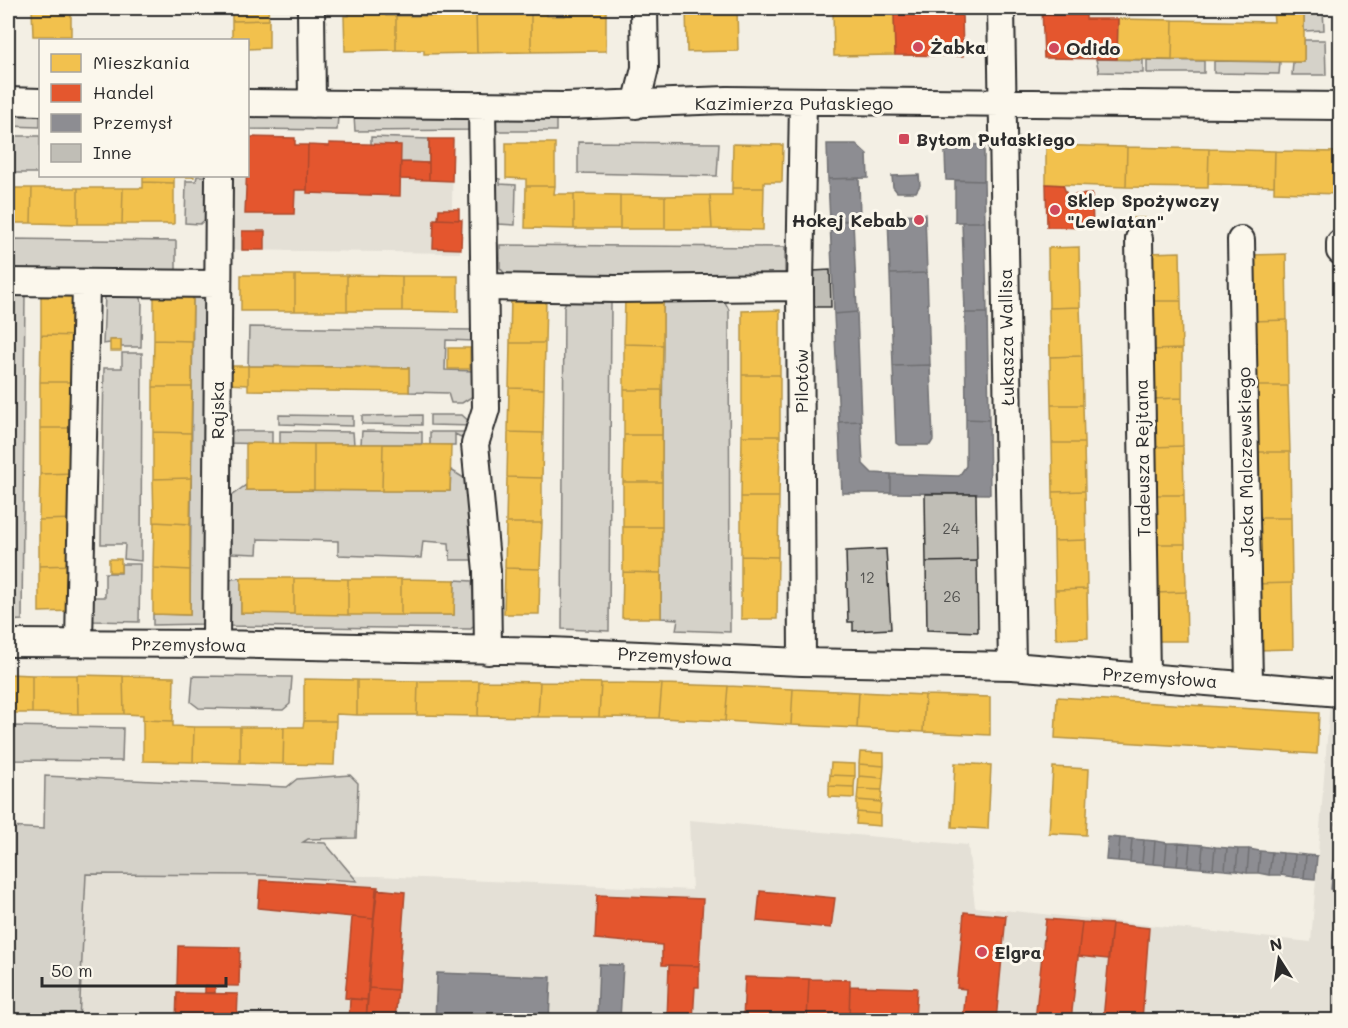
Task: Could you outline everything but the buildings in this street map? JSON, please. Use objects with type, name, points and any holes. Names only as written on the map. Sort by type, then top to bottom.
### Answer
[{"type":"street","points":[[311,8],[312,104]]},
{"type":"street","points":[[636,105],[645,68],[644,8]]},
{"type":"street","name":"Łukasza Wallisa","points":[[1001,8],[1012,666]]},
{"type":"street","name":"Kazimierza Pułaskiego","points":[[249,103],[636,105],[727,100],[877,104],[1001,102],[1341,106]]},
{"type":"street","points":[[8,101],[39,102]]},
{"type":"street","name":"Pilotów","points":[[802,101],[800,287],[802,662]]},
{"type":"street","points":[[482,105],[486,409],[475,444],[487,572],[488,651]]},
{"type":"street","name":"Rajska","points":[[216,644],[219,177]]},
{"type":"street","name":"Tadeusza Rejtana","points":[[1139,239],[1146,676]]},
{"type":"street","name":"Jacka Malczewskiego","points":[[1240,240],[1249,683]]},
{"type":"street","points":[[1340,243],[1341,251]]},
{"type":"street","points":[[8,282],[218,284]]},
{"type":"street","points":[[79,643],[86,283]]},
{"type":"street","points":[[485,287],[616,289],[800,287]]},
{"type":"street","name":"Przemysłowa","points":[[8,643],[216,644],[802,662],[1012,666],[1249,683],[1341,693]]},
{"type":"shaded area","points":[[1323,8],[1324,30],[1304,31],[1304,9]]},
{"type":"shaded area","points":[[1304,40],[1325,40],[1326,75],[1292,75],[1293,62],[1304,62]]},
{"type":"shaded area","points":[[1096,59],[1143,60],[1143,73],[1099,72]]},
{"type":"shaded area","points":[[1147,60],[1204,61],[1204,73],[1147,73]]},
{"type":"shaded area","points":[[1214,61],[1280,62],[1279,74],[1214,73]]},
{"type":"shaded area","points":[[8,112],[39,113],[39,127],[8,126]]},
{"type":"shaded area","points":[[249,115],[338,116],[337,130],[249,129]]},
{"type":"shaded area","points":[[466,115],[475,123],[477,130],[355,131],[354,116]]},
{"type":"shaded area","points":[[494,116],[556,116],[556,131],[494,131]]},
{"type":"shaded area","points":[[8,136],[39,136],[39,173],[8,173]]},
{"type":"shaded area","points":[[249,137],[295,138],[295,145],[401,145],[429,162],[429,139],[453,139],[452,208],[459,209],[459,219],[462,220],[460,253],[233,250],[233,177],[249,177]]},
{"type":"shaded area","points":[[371,137],[429,139],[429,163],[401,162],[371,144]]},
{"type":"shaded area","points":[[578,142],[719,143],[717,176],[578,173]]},
{"type":"shaded area","points":[[197,177],[209,177],[208,217],[200,224],[185,223],[186,181],[196,181]]},
{"type":"shaded area","points":[[495,178],[500,179],[500,184],[516,185],[515,225],[498,224]]},
{"type":"shaded area","points":[[8,239],[176,241],[176,274],[8,273]]},
{"type":"shaded area","points":[[500,245],[785,247],[785,273],[778,279],[506,275],[500,268]]},
{"type":"shaded area","points":[[8,290],[25,291],[22,620],[8,621]]},
{"type":"shaded area","points":[[139,292],[142,302],[141,347],[121,347],[121,340],[111,340],[110,343],[103,344],[105,295]]},
{"type":"shaded area","points":[[193,295],[205,296],[210,308],[204,624],[153,625],[153,614],[190,615]]},
{"type":"shaded area","points":[[606,296],[611,302],[609,631],[562,629],[564,306],[569,297]]},
{"type":"shaded area","points":[[663,297],[723,298],[729,310],[730,632],[676,630],[678,619],[661,618]]},
{"type":"shaded area","points":[[249,327],[475,330],[474,341],[446,340],[445,370],[475,371],[473,396],[462,403],[451,403],[448,393],[409,392],[409,368],[248,366]]},
{"type":"shaded area","points":[[122,353],[142,353],[141,561],[124,559],[125,544],[101,544],[104,368],[122,368]]},
{"type":"shaded area","points":[[279,415],[353,416],[353,426],[279,424]]},
{"type":"shaded area","points":[[422,415],[422,425],[362,424],[362,416]]},
{"type":"shaded area","points":[[430,415],[462,415],[474,426],[430,425]]},
{"type":"shaded area","points":[[226,431],[272,431],[272,444],[226,443]]},
{"type":"shaded area","points":[[280,431],[353,432],[354,444],[280,444]]},
{"type":"shaded area","points":[[362,431],[422,432],[422,444],[361,444]]},
{"type":"shaded area","points":[[430,432],[474,432],[475,444],[455,434],[455,445],[430,445]]},
{"type":"shaded area","points":[[451,470],[475,485],[474,560],[450,560],[449,543],[423,541],[421,558],[338,555],[338,541],[258,539],[257,554],[231,553],[231,496],[246,485],[246,490],[450,491]]},
{"type":"shaded area","points":[[121,564],[140,564],[139,622],[93,621],[93,597],[105,597],[105,573],[121,573]]},
{"type":"shaded area","points":[[241,578],[241,613],[454,615],[455,580],[472,581],[475,624],[471,629],[227,626],[226,584],[232,579]]},
{"type":"shaded area","points":[[193,676],[292,677],[290,704],[283,710],[199,708],[191,702]]},
{"type":"shaded area","points":[[1330,702],[1340,703],[1340,1020],[79,1020],[86,874],[377,876],[692,890],[689,820],[968,845],[975,907],[1311,942]]},
{"type":"shaded area","points":[[8,726],[123,728],[122,761],[8,760]]},
{"type":"shaded area","points":[[350,775],[358,783],[356,838],[308,839],[303,842],[325,843],[357,881],[261,875],[86,874],[79,1020],[8,1020],[8,827],[44,829],[45,776],[287,787],[297,779]]},
{"type":"place","name":"Żabka","points":[[918,47]]},
{"type":"place","name":"Odido","points":[[1054,48]]},
{"type":"place","name":"Bytom Pułaskiego","points":[[904,139]]},
{"type":"place","name":"Sklep Spożywczy \"Lewiatan\"","points":[[1055,210]]},
{"type":"place","name":"Hokej Kebab","points":[[919,220]]},
{"type":"place","name":"Elgra","points":[[982,952]]}]
